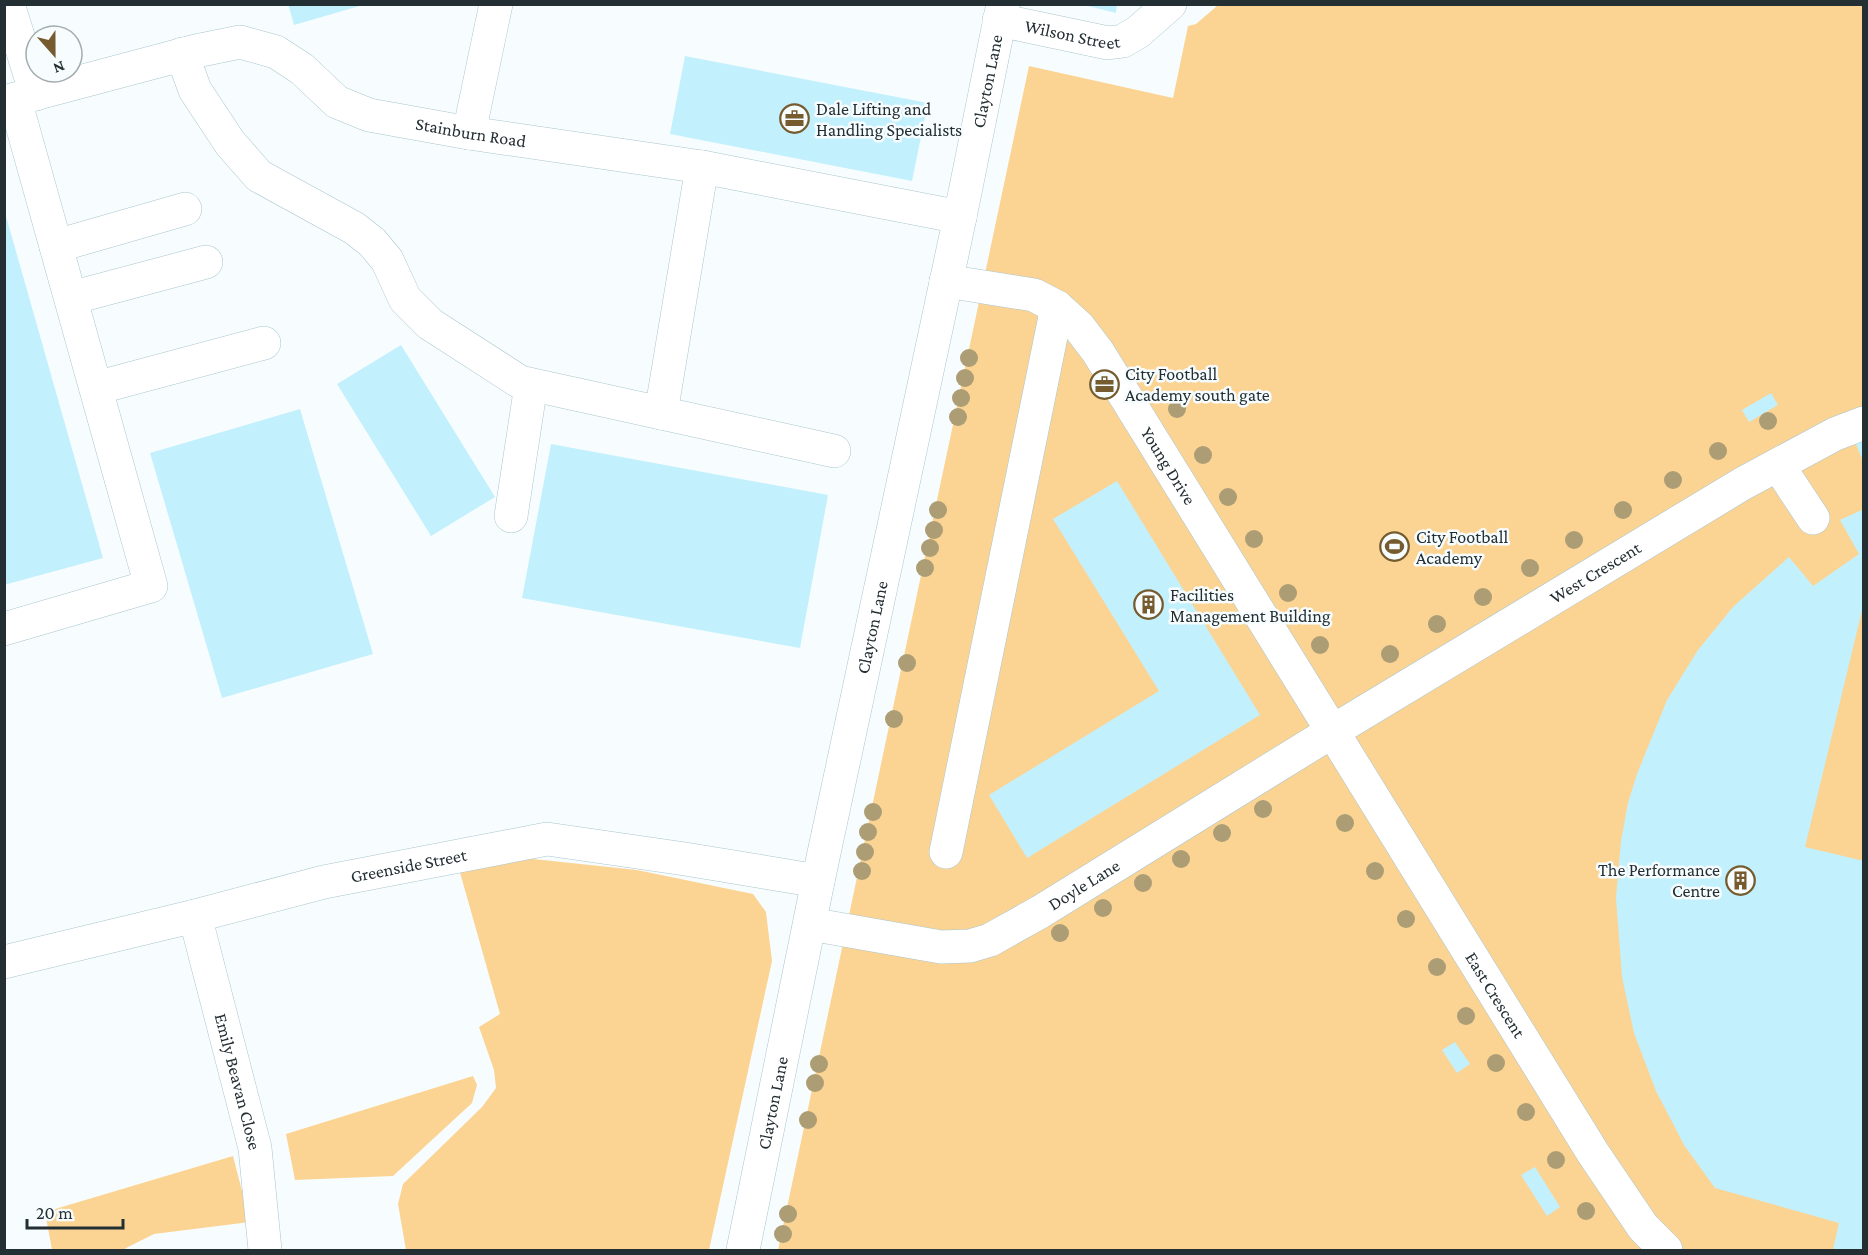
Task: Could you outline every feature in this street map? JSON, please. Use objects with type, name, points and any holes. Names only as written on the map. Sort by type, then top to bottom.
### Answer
[{"type":"street","points":[[4,629],[151,586],[56,246],[19,99],[8,4]]},
{"type":"street","points":[[469,133],[496,4]]},
{"type":"street","name":"Wilson Street","points":[[1001,12],[1108,43],[1123,41],[1138,32],[1170,4]]},
{"type":"street","name":"Clayton Lane","points":[[743,1251],[1001,12]]},
{"type":"street","name":"Stainburn Road","points":[[19,99],[182,54],[240,42],[276,52],[302,69],[337,102],[369,115],[469,133],[702,168],[960,217]]},
{"type":"street","points":[[182,54],[195,90],[230,143],[259,176],[354,228],[372,242],[387,260],[405,298],[430,324],[520,382],[834,451]]},
{"type":"street","points":[[661,413],[702,168]]},
{"type":"street","points":[[56,246],[185,209]]},
{"type":"street","points":[[71,298],[206,262]]},
{"type":"street","name":"Young Drive","points":[[946,281],[1034,295],[1057,307],[1080,327],[1098,352],[1333,732]]},
{"type":"street","points":[[946,852],[1057,307]]},
{"type":"street","points":[[96,388],[264,343]]},
{"type":"street","points":[[511,516],[531,384]]},
{"type":"street","name":"West Crescent","points":[[1333,732],[1742,484],[1835,434],[1863,423]]},
{"type":"street","points":[[1779,465],[1813,518]]},
{"type":"street","name":"Doyle Lane","points":[[810,924],[941,947],[970,946],[990,940],[1040,912],[1333,732]]},
{"type":"street","name":"East Crescent","points":[[1333,732],[1403,848],[1616,1187],[1643,1227],[1666,1251]]},
{"type":"street","name":"Greenside Street","points":[[4,962],[324,882],[547,839],[685,859],[818,882]]},
{"type":"street","name":"Emily Beavan Close","points":[[195,916],[255,1148],[265,1251]]},
{"type":"shaded area","name":"City Football Academy","points":[[1218,5],[1863,5],[1863,1250],[778,1250],[1029,66],[1173,98],[1188,26],[1196,24]]},
{"type":"shaded area","points":[[524,858],[637,870],[753,894],[766,912],[772,961],[709,1250],[406,1250],[398,1204],[403,1184],[482,1107],[496,1088],[494,1070],[479,1027],[500,1014],[459,869]]},
{"type":"shaded area","points":[[473,1076],[477,1085],[472,1103],[393,1176],[295,1180],[286,1134]]},
{"type":"shaded area","points":[[233,1156],[250,1222],[154,1234],[124,1250],[52,1250],[45,1212]]},
{"type":"building","points":[[288,4],[363,4],[363,5],[294,25]]},
{"type":"building","points":[[1080,4],[1117,4],[1116,13]]},
{"type":"building","points":[[685,56],[928,103],[912,181],[670,134]]},
{"type":"building","points":[[4,209],[103,558],[4,585]]},
{"type":"building","points":[[401,345],[495,497],[431,536],[337,384]]},
{"type":"building","points":[[1771,393],[1778,405],[1749,422],[1742,410]]},
{"type":"building","points":[[300,409],[373,654],[222,698],[150,453]]},
{"type":"building","points":[[1864,435],[1864,464],[1854,439]]},
{"type":"building","points":[[551,444],[828,495],[800,648],[522,598]]},
{"type":"building","name":"Facilities Management Building","points":[[1117,481],[1260,715],[1027,858],[989,795],[1159,691],[1053,519]]},
{"type":"building","name":"The Performance Centre","points":[[1864,509],[1864,602],[1805,847],[1864,861],[1864,1250],[1833,1250],[1839,1223],[1715,1188],[1684,1145],[1656,1091],[1634,1033],[1622,977],[1616,898],[1621,841],[1628,803],[1637,774],[1667,700],[1698,650],[1733,607],[1789,557],[1813,586],[1859,554],[1840,520]]},
{"type":"building","points":[[1455,1042],[1470,1064],[1457,1073],[1442,1050]]},
{"type":"building","points":[[1535,1167],[1560,1207],[1547,1216],[1521,1175]]},
{"type":"place","name":"Dale Lifting and Handling Specialists","points":[[795,119]]},
{"type":"place","name":"City Football Academy south gate","points":[[1104,384]]},
{"type":"place","name":"City Football Academy","points":[[1395,547]]},
{"type":"place","name":"Facilities Management Building","points":[[1149,605]]},
{"type":"place","name":"The Performance Centre","points":[[1741,880]]}]
